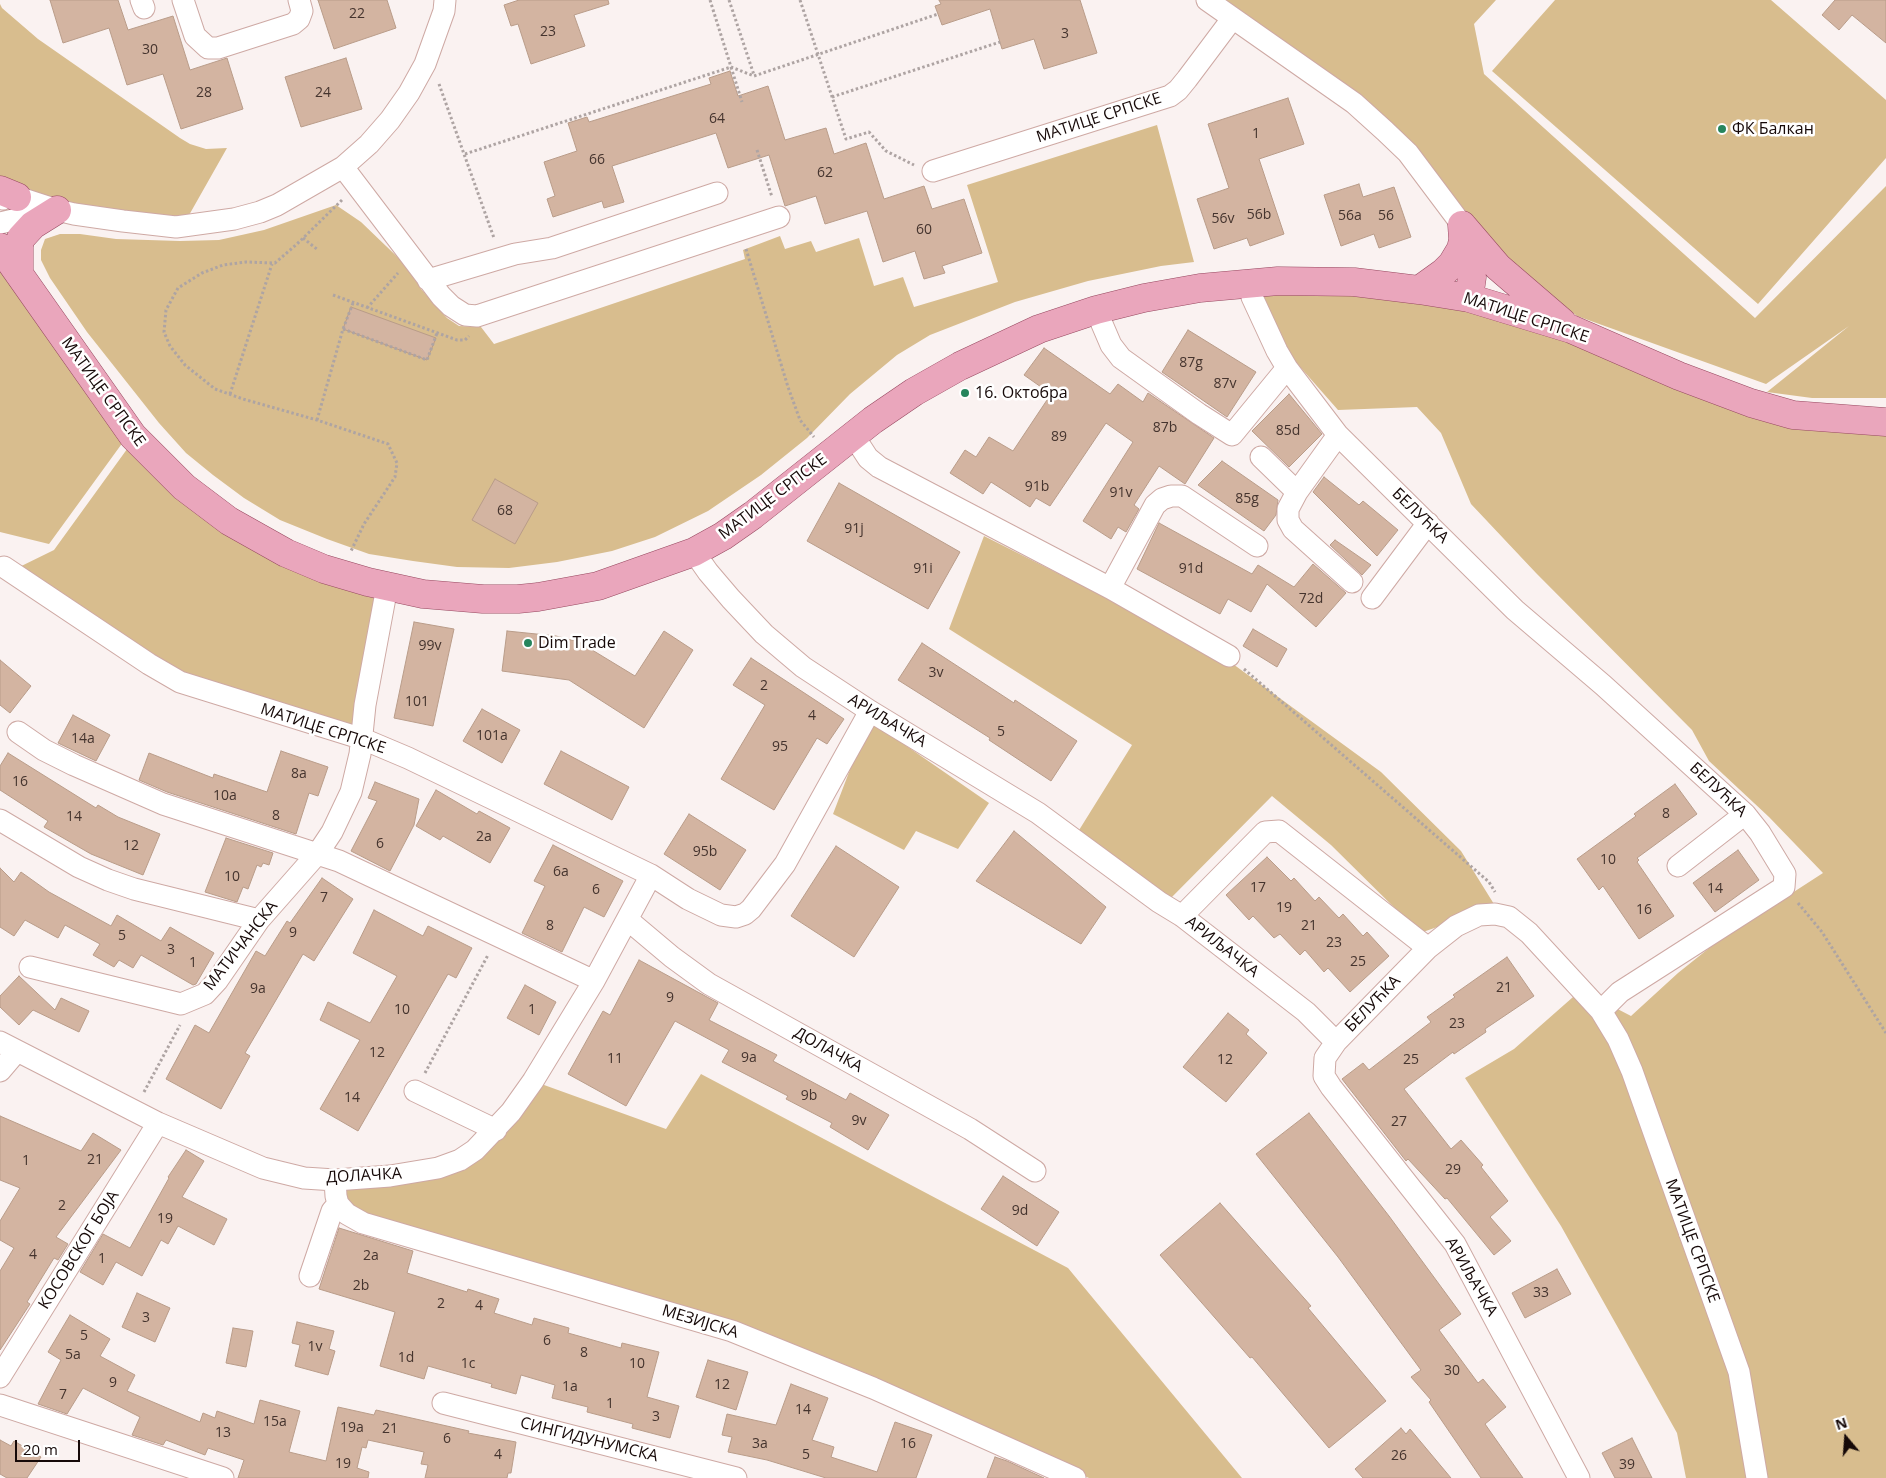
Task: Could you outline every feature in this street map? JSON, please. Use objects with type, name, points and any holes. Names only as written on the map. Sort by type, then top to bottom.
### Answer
[{"type":"main road","points":[[19,274],[18,245],[21,238],[33,224],[58,210]]},
{"type":"main road","points":[[1419,290],[1452,264],[1460,250],[1470,239]]},
{"type":"main road","points":[[1470,239],[1487,263],[1487,277],[1475,299]]},
{"type":"main road","points":[[1470,239],[1498,267],[1571,330]]},
{"type":"main road","name":"МАТИЦЕ СРПСКЕ","points":[[0,248],[133,436],[184,486],[229,521],[286,553],[324,569],[387,587],[423,594],[483,599],[518,599],[598,586],[694,552],[753,515],[853,435],[914,392],[960,366],[1039,329],[1096,310],[1144,298],[1249,282],[1303,280],[1354,282],[1475,299],[1571,330],[1678,376],[1751,403],[1793,415],[1886,422]]},
{"type":"street","points":[[183,0],[195,36],[208,48],[218,48],[293,24],[299,20],[302,11],[299,0]]},
{"type":"street","points":[[6,196],[58,210],[123,221],[176,227],[208,223],[260,212],[277,205],[343,167],[369,144],[390,120],[409,93],[428,56],[444,11],[445,0]]},
{"type":"street","points":[[1207,0],[1354,103],[1385,130],[1408,153],[1470,239]]},
{"type":"street","name":"МАТИЦЕ СРПСКЕ","points":[[933,171],[1170,96],[1178,90],[1232,19]]},
{"type":"street","points":[[343,167],[428,280],[451,306],[465,316],[482,314],[779,217]]},
{"type":"street","points":[[428,280],[501,257],[552,248],[717,194]]},
{"type":"street","points":[[0,223],[58,210]]},
{"type":"street","name":"БЕЛУЋКА","points":[[1249,282],[1252,297],[1263,324],[1287,368],[1338,435],[1514,610],[1602,685],[1745,814],[1760,833],[1785,874],[1784,887]]},
{"type":"street","points":[[1096,310],[1110,345],[1120,358],[1232,435],[1287,368]]},
{"type":"street","points":[[853,435],[868,458],[879,467],[1110,588],[1229,656]]},
{"type":"street","points":[[1338,435],[1297,492],[1288,509],[1288,520],[1293,529],[1352,582]]},
{"type":"street","points":[[1261,457],[1297,492]]},
{"type":"street","points":[[1110,588],[1155,505],[1162,499],[1171,496],[1182,496],[1257,546]]},
{"type":"street","points":[[1372,598],[1428,523]]},
{"type":"street","name":"АРИЉАЧКА","points":[[694,552],[708,572],[764,634],[803,667],[870,712],[1038,813],[1159,902],[1182,916],[1306,1012],[1336,1042],[1325,1058],[1324,1076],[1336,1095],[1455,1244],[1579,1478]]},
{"type":"street","name":"МАТИЦЕ СРПСКЕ","points":[[4,567],[149,664],[180,682],[363,739],[408,758],[652,875]]},
{"type":"street","name":"МАТИЧАНСКА","points":[[30,967],[181,1004],[205,994],[259,920],[318,853],[332,832],[351,792],[363,739],[365,705],[387,587]]},
{"type":"street","points":[[652,875],[688,899],[721,915],[736,917],[745,914],[751,909],[785,864],[870,712]]},
{"type":"street","points":[[18,732],[44,750],[74,765],[163,804],[318,853],[414,895],[594,981]]},
{"type":"street","points":[[1678,866],[1745,814]]},
{"type":"street","points":[[0,820],[79,867],[108,880],[134,889],[259,920]]},
{"type":"street","points":[[1182,916],[1265,832],[1279,831],[1428,948]]},
{"type":"street","name":"ДОЛАЧКА","points":[[8,1046],[158,1122],[263,1168],[304,1178],[336,1180],[418,1173],[460,1160],[475,1150],[511,1112],[533,1081],[594,981],[652,875]]},
{"type":"street","points":[[1509,917],[1529,933],[1602,1011],[1620,992],[1784,887]]},
{"type":"street","name":"БЕЛУЋКА","points":[[1336,1042],[1428,948],[1456,926],[1479,915],[1496,914],[1509,917]]},
{"type":"street","name":"ДОЛАЧКА","points":[[628,920],[672,957],[709,984],[970,1129],[1035,1171]]},
{"type":"street","name":"МАТИЦЕ СРПСКЕ","points":[[1602,1011],[1618,1039],[1632,1071],[1739,1372],[1758,1478]]},
{"type":"street","points":[[0,1071],[8,1046]]},
{"type":"street","points":[[415,1091],[496,1130]]},
{"type":"street","name":"КОСОВСКОГ БОЈА","points":[[0,1377],[158,1122]]},
{"type":"street","points":[[310,1276],[332,1211],[338,1204],[336,1180]]},
{"type":"street","name":"МЕЗИЈСКА","points":[[338,1204],[347,1214],[363,1223],[732,1331],[873,1388],[1075,1478]]},
{"type":"street","name":"СИНГИДУНУМСКА","points":[[443,1403],[736,1478]]},
{"type":"street","points":[[0,1405],[223,1478]]},
{"type":"path","points":[[710,0],[742,102]]},
{"type":"path","points":[[730,0],[754,76]]},
{"type":"path","points":[[800,0],[846,139],[869,132],[886,151],[906,162],[933,171]]},
{"type":"path","points":[[465,154],[731,67],[754,76],[938,14]]},
{"type":"path","points":[[832,97],[1000,42]]},
{"type":"path","points":[[428,56],[501,257]]},
{"type":"path","points":[[757,150],[779,217]]},
{"type":"path","points":[[351,551],[364,524],[395,477],[397,463],[388,444],[215,389],[185,365],[170,346],[164,332],[166,310],[178,288],[202,273],[223,265],[246,262],[272,264],[280,260],[357,186]]},
{"type":"path","points":[[740,229],[786,381],[800,420]]},
{"type":"path","points":[[304,238],[318,250]]},
{"type":"path","points":[[367,308],[411,258]]},
{"type":"path","points":[[230,394],[272,264]]},
{"type":"path","points":[[333,295],[457,340],[465,340],[470,331],[472,315]]},
{"type":"path","points":[[316,420],[343,329],[353,303]]},
{"type":"path","points":[[343,329],[428,360],[436,333]]},
{"type":"path","points":[[1229,656],[1489,882],[1509,917]]},
{"type":"path","points":[[1784,887],[1822,932],[1886,1033]]},
{"type":"path","points":[[415,1091],[499,936]]},
{"type":"path","points":[[134,1110],[193,1000]]},
{"type":"shaded area","points":[[1224,0],[1496,0],[1474,24],[1484,74],[1755,318],[1886,186],[1886,398],[1812,398],[1767,392],[1849,326],[1766,384],[1577,316],[1460,224],[1424,177]]},
{"type":"shaded area","name":"ФК Балкан","points":[[1555,0],[1771,0],[1886,100],[1886,158],[1758,304],[1492,71]]},
{"type":"shaded area","points":[[0,4],[2,8],[38,39],[180,138],[190,144],[206,149],[227,148],[184,224],[131,219],[0,185]]},
{"type":"shaded area","points":[[1157,125],[1194,262],[1161,266],[1088,281],[1015,302],[930,335],[897,355],[850,394],[807,438],[761,475],[708,511],[655,537],[612,551],[557,562],[509,568],[457,567],[369,554],[280,520],[244,498],[186,453],[159,423],[87,332],[50,278],[41,260],[41,250],[45,239],[60,234],[80,234],[116,239],[219,240],[264,230],[336,205],[361,222],[411,270],[421,289],[447,318],[459,326],[481,327],[494,344],[745,259],[743,250],[780,236],[785,249],[811,241],[816,252],[859,238],[874,286],[903,277],[914,307],[998,282],[967,185]]},
{"type":"shaded area","points":[[0,261],[126,438],[49,544],[0,532]]},
{"type":"shaded area","points":[[1250,290],[1353,292],[1469,311],[1584,342],[1700,390],[1886,424],[1886,1478],[1686,1478],[1677,1433],[1561,1226],[1465,1078],[1514,1049],[1581,990],[1631,1016],[1678,973],[1718,941],[1823,873],[1769,817],[1709,761],[1692,730],[1536,573],[1471,504],[1441,433],[1417,407],[1338,410],[1279,343]]},
{"type":"shaded area","points":[[130,445],[148,465],[383,596],[360,748],[178,691],[1,576],[54,550]]},
{"type":"shaded area","points":[[984,536],[1222,656],[1381,772],[1461,851],[1502,917],[1472,915],[1420,933],[1331,845],[1272,796],[1167,902],[1076,835],[1132,745],[949,629]]},
{"type":"shaded area","points":[[869,720],[989,803],[958,849],[916,831],[904,850],[833,814]]},
{"type":"shaded area","points":[[701,1074],[1068,1268],[1242,1478],[1089,1478],[784,1351],[347,1214],[335,1180],[450,1164],[533,1081],[666,1129]]},
{"type":"building","points":[[50,0],[118,0],[128,30],[173,16],[190,70],[227,58],[243,109],[181,129],[163,74],[127,85],[109,28],[63,43]]},
{"type":"building","points":[[318,0],[387,0],[396,28],[334,49]]},
{"type":"building","points":[[519,0],[608,0],[609,4],[574,15],[585,46],[531,64],[518,24],[511,26],[504,5]]},
{"type":"building","points":[[939,0],[1080,0],[1097,53],[1044,69],[1034,39],[1002,49],[990,9],[942,25],[935,6],[941,4]]},
{"type":"building","points":[[1835,0],[1886,0],[1886,43],[1852,15],[1839,30],[1822,15]]},
{"type":"building","points":[[346,58],[362,109],[301,127],[285,77]]},
{"type":"building","points":[[730,71],[738,96],[768,86],[785,140],[826,128],[834,154],[866,143],[884,199],[924,186],[932,209],[964,199],[982,253],[942,266],[945,273],[924,279],[915,251],[883,262],[867,211],[825,224],[816,196],[785,206],[769,155],[728,168],[716,133],[612,166],[624,202],[604,208],[602,201],[553,217],[547,199],[555,196],[544,162],[577,151],[568,123],[587,117],[589,122],[711,84],[709,78]]},
{"type":"building","points":[[1288,98],[1304,144],[1259,159],[1284,234],[1250,246],[1247,238],[1214,249],[1197,199],[1229,188],[1208,124]]},
{"type":"building","points":[[1359,184],[1363,197],[1394,187],[1411,237],[1379,248],[1374,234],[1341,246],[1324,195]]},
{"type":"building","points":[[351,307],[436,338],[427,360],[343,329]]},
{"type":"building","points":[[1188,330],[1256,372],[1227,417],[1162,372]]},
{"type":"building","points":[[1044,348],[1110,394],[1118,384],[1143,402],[1148,393],[1214,438],[1185,484],[1159,466],[1134,505],[1139,509],[1126,532],[1118,527],[1111,539],[1083,521],[1133,442],[1106,423],[1050,506],[1036,498],[1030,507],[991,482],[983,494],[950,473],[965,450],[976,457],[989,437],[1013,451],[1051,394],[1024,375]]},
{"type":"building","points":[[1289,394],[1322,434],[1289,467],[1252,431]]},
{"type":"building","points":[[1222,461],[1278,500],[1276,515],[1264,531],[1198,485]]},
{"type":"building","points":[[1324,477],[1359,505],[1363,501],[1398,530],[1377,556],[1313,492]]},
{"type":"building","points":[[495,479],[538,503],[515,544],[472,520]]},
{"type":"building","points":[[839,483],[960,552],[928,609],[807,541]]},
{"type":"building","points":[[1159,523],[1252,574],[1258,565],[1294,587],[1313,564],[1346,593],[1316,627],[1267,584],[1251,612],[1228,599],[1220,614],[1137,569]]},
{"type":"building","points":[[1335,540],[1371,565],[1362,575],[1330,545]]},
{"type":"building","points":[[414,622],[454,629],[433,726],[394,718]]},
{"type":"building","points":[[1253,629],[1287,649],[1277,667],[1243,646]]},
{"type":"building","points":[[507,631],[556,636],[579,642],[635,676],[664,631],[693,650],[644,728],[569,680],[502,671]]},
{"type":"building","points":[[922,643],[1014,703],[1015,700],[1077,741],[1051,781],[989,740],[990,738],[898,680]]},
{"type":"building","points":[[751,658],[844,719],[827,744],[817,738],[774,810],[721,779],[765,705],[733,685]]},
{"type":"building","points":[[0,660],[31,686],[10,713],[0,705]]},
{"type":"building","points":[[482,709],[520,730],[502,763],[463,741]]},
{"type":"building","points":[[73,715],[110,735],[96,761],[58,743]]},
{"type":"building","points":[[281,751],[328,767],[318,796],[309,793],[296,834],[167,792],[139,780],[149,753],[213,778],[214,774],[267,792]]},
{"type":"building","points":[[561,751],[629,787],[612,820],[544,784]]},
{"type":"building","points":[[8,753],[96,808],[98,805],[118,817],[160,834],[143,875],[91,854],[44,827],[48,821],[0,790],[0,766]]},
{"type":"building","points":[[375,782],[419,799],[414,825],[390,871],[351,851],[377,801],[368,798]]},
{"type":"building","points":[[1675,784],[1697,814],[1637,858],[1639,860],[1637,862],[1674,916],[1639,939],[1603,886],[1599,890],[1577,859],[1636,816],[1634,814]]},
{"type":"building","points":[[436,790],[477,814],[479,811],[510,828],[490,863],[443,836],[440,840],[416,826]]},
{"type":"building","points":[[689,814],[746,850],[720,890],[664,854]]},
{"type":"building","points":[[1014,831],[1106,907],[1081,944],[976,881]]},
{"type":"building","points":[[226,838],[273,853],[269,865],[263,863],[261,867],[257,865],[248,889],[243,887],[237,902],[205,892]]},
{"type":"building","points":[[553,845],[623,881],[604,917],[584,907],[562,952],[522,933],[545,886],[534,881]]},
{"type":"building","points":[[836,846],[899,887],[854,957],[791,916]]},
{"type":"building","points":[[1738,850],[1759,880],[1715,912],[1693,883]]},
{"type":"building","points":[[1267,857],[1291,881],[1294,878],[1315,901],[1319,897],[1339,918],[1343,914],[1363,936],[1367,932],[1389,956],[1350,992],[1328,968],[1324,972],[1305,950],[1300,955],[1280,934],[1274,938],[1253,916],[1249,920],[1226,895]]},
{"type":"building","points":[[0,868],[14,882],[21,872],[49,892],[111,926],[117,915],[161,941],[170,927],[214,953],[196,984],[193,985],[141,955],[133,968],[119,960],[114,967],[93,955],[100,944],[65,925],[58,938],[25,920],[14,936],[0,927]]},
{"type":"building","points":[[322,878],[353,899],[314,961],[303,954],[245,1053],[250,1056],[221,1109],[166,1079],[195,1025],[209,1033],[256,951],[265,956],[287,921],[290,923]]},
{"type":"building","points":[[374,910],[423,936],[428,926],[472,948],[456,978],[448,974],[358,1131],[320,1109],[360,1040],[320,1020],[328,1002],[370,1023],[397,976],[353,953]]},
{"type":"building","points":[[1507,957],[1534,996],[1485,1029],[1486,1032],[1454,1054],[1453,1052],[1404,1089],[1451,1149],[1461,1140],[1483,1165],[1481,1167],[1508,1201],[1490,1217],[1511,1241],[1494,1255],[1447,1198],[1445,1199],[1408,1159],[1406,1161],[1342,1079],[1363,1063],[1369,1070],[1431,1022],[1427,1017],[1455,997],[1453,995]]},
{"type":"building","points":[[639,960],[718,1003],[709,1020],[777,1055],[773,1061],[846,1100],[850,1093],[889,1115],[868,1150],[830,1127],[832,1123],[786,1099],[788,1096],[722,1062],[729,1050],[675,1021],[626,1106],[568,1074],[603,1011],[610,1015]]},
{"type":"building","points":[[19,976],[55,1010],[61,998],[89,1011],[79,1032],[33,1010],[19,1025],[0,1007],[0,996]]},
{"type":"building","points":[[525,985],[556,1002],[539,1035],[507,1018]]},
{"type":"building","points":[[1228,1013],[1249,1030],[1246,1034],[1267,1053],[1226,1102],[1183,1067]]},
{"type":"building","points":[[1309,1113],[1389,1216],[1461,1314],[1439,1330],[1478,1383],[1483,1379],[1506,1407],[1485,1424],[1523,1478],[1481,1478],[1429,1402],[1431,1400],[1411,1377],[1421,1370],[1338,1257],[1256,1154]]},
{"type":"building","points":[[0,1116],[81,1151],[93,1133],[121,1150],[56,1237],[68,1244],[58,1260],[54,1258],[27,1302],[30,1304],[0,1350],[0,1271],[14,1248],[0,1240],[0,1221],[20,1188],[0,1180]]},
{"type":"building","points":[[186,1150],[204,1161],[182,1197],[227,1219],[214,1245],[178,1226],[168,1244],[161,1240],[142,1276],[116,1262],[103,1285],[80,1272],[103,1234],[130,1248],[168,1177]]},
{"type":"building","points":[[1003,1176],[1059,1212],[1037,1246],[981,1209]]},
{"type":"building","points":[[1220,1203],[1311,1306],[1308,1308],[1386,1401],[1329,1448],[1252,1357],[1250,1358],[1160,1255]]},
{"type":"building","points":[[339,1228],[413,1251],[407,1273],[467,1292],[468,1289],[499,1299],[494,1313],[532,1325],[534,1318],[569,1328],[568,1333],[621,1348],[622,1343],[659,1352],[647,1397],[679,1406],[670,1438],[632,1428],[633,1424],[587,1412],[588,1407],[552,1398],[555,1385],[521,1375],[516,1394],[491,1387],[492,1384],[428,1366],[424,1379],[380,1366],[395,1312],[319,1289]]},
{"type":"building","points":[[1557,1269],[1571,1294],[1525,1318],[1512,1293]]},
{"type":"building","points":[[137,1293],[170,1308],[155,1342],[122,1327]]},
{"type":"building","points":[[70,1315],[110,1339],[100,1356],[135,1375],[127,1391],[200,1422],[203,1413],[215,1418],[217,1411],[254,1424],[260,1400],[300,1411],[289,1452],[326,1461],[338,1407],[374,1415],[376,1410],[469,1431],[468,1433],[516,1442],[511,1473],[508,1473],[507,1478],[425,1478],[428,1465],[421,1464],[424,1452],[368,1440],[366,1448],[362,1447],[357,1468],[369,1472],[368,1478],[238,1478],[244,1460],[208,1448],[205,1455],[166,1440],[163,1445],[132,1435],[140,1417],[83,1388],[67,1414],[38,1404],[61,1360],[48,1352]]},
{"type":"building","points":[[297,1322],[334,1331],[329,1349],[335,1351],[328,1375],[295,1366],[300,1345],[292,1343]]},
{"type":"building","points":[[233,1328],[253,1331],[246,1367],[226,1363]]},
{"type":"building","points":[[708,1360],[748,1372],[736,1410],[696,1397]]},
{"type":"building","points":[[791,1384],[828,1398],[812,1440],[834,1447],[831,1457],[877,1472],[895,1422],[932,1435],[916,1478],[826,1478],[767,1460],[728,1452],[732,1437],[722,1435],[727,1414],[776,1425]]},
{"type":"building","points":[[1401,1428],[1406,1434],[1410,1429],[1451,1478],[1363,1478],[1355,1469]]},
{"type":"building","points":[[1632,1438],[1652,1478],[1615,1478],[1602,1453]]},
{"type":"building","points":[[0,1440],[11,1446],[14,1441],[41,1457],[27,1478],[7,1478],[0,1474]]},
{"type":"building","points":[[995,1457],[1007,1461],[1044,1478],[987,1478]]},
{"type":"place","name":"ФК Балкан","points":[[1722,129]]},
{"type":"place","name":"16. Октобра","points":[[965,393]]},
{"type":"place","name":"Dim Trade","points":[[528,643]]}]
